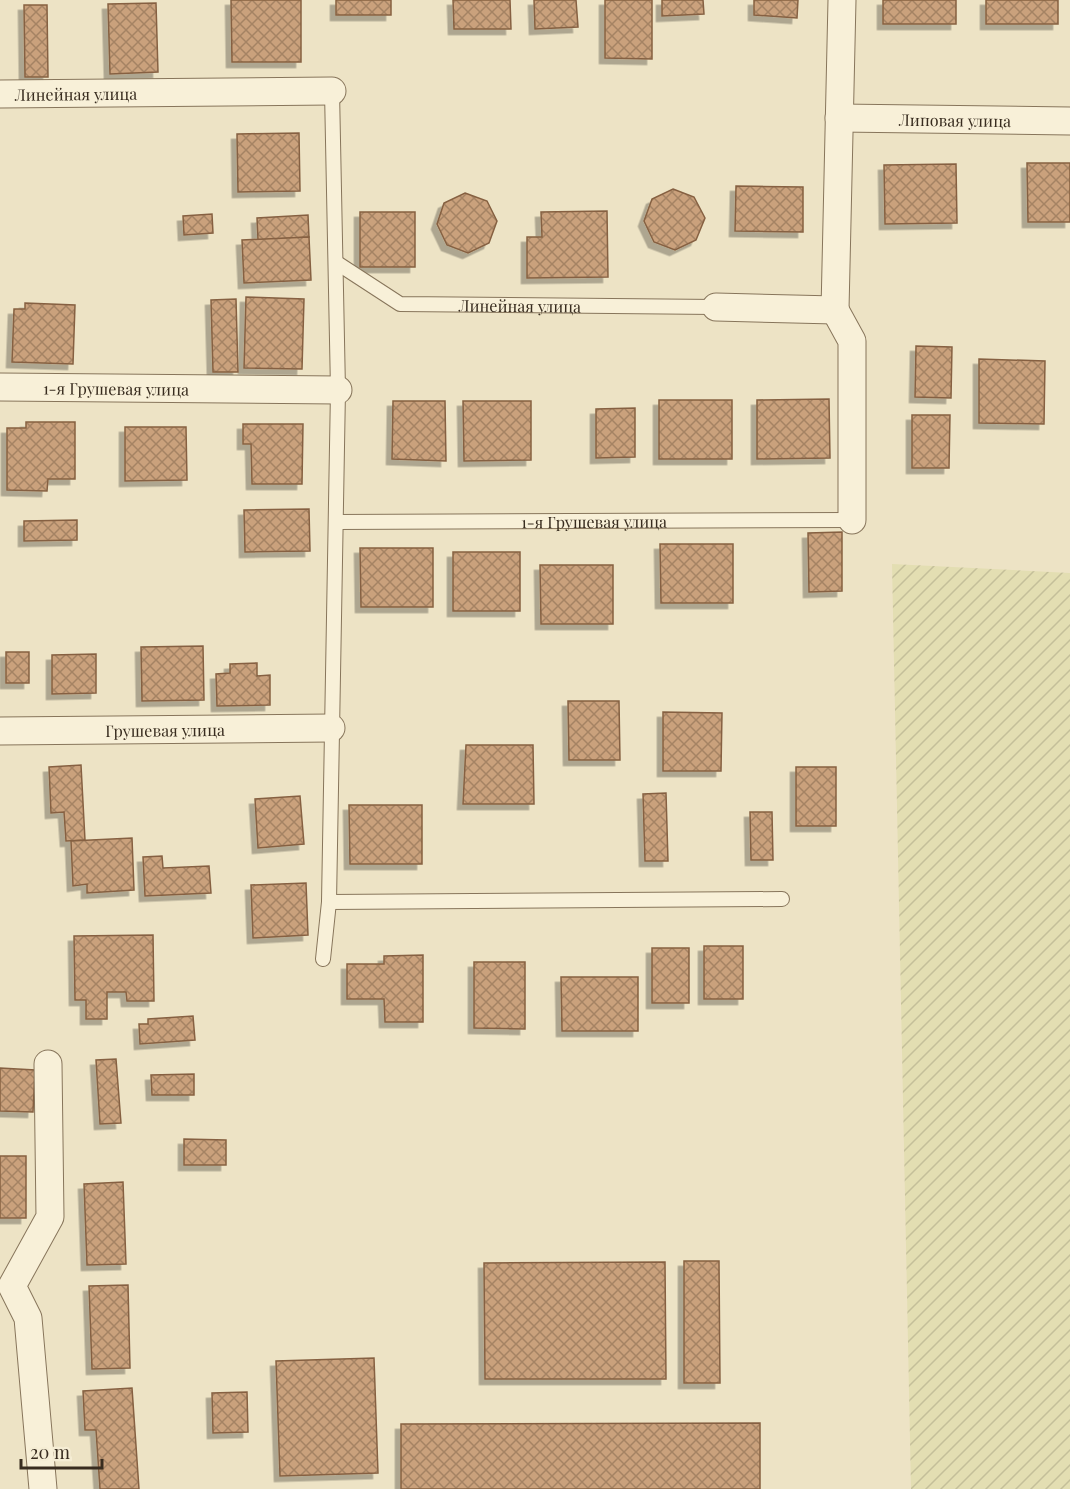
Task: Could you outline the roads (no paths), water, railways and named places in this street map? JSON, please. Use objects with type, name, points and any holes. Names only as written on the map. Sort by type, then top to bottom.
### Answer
[{"type":"street","points":[[842,0],[835,310],[852,341],[852,520]]},
{"type":"street","name":"Линейная улица","points":[[0,94],[332,91]]},
{"type":"street","name":"Липовая улица","points":[[839,118],[1070,121]]},
{"type":"street","points":[[716,307],[835,310]]},
{"type":"street","name":"1-я Грушевая улица","points":[[0,387],[338,390]]},
{"type":"street","name":"Грушевая улица","points":[[0,731],[331,728]]},
{"type":"street","points":[[44,1489],[28,1318],[6,1284],[50,1217],[48,1064]]},
{"type":"lane","points":[[323,959],[329,902],[338,390],[332,91]]},
{"type":"lane","name":"Линейная улица","points":[[337,263],[400,304],[716,307]]},
{"type":"lane","name":"1-я Грушевая улица","points":[[336,522],[852,520]]},
{"type":"lane","points":[[329,902],[782,899]]}]
